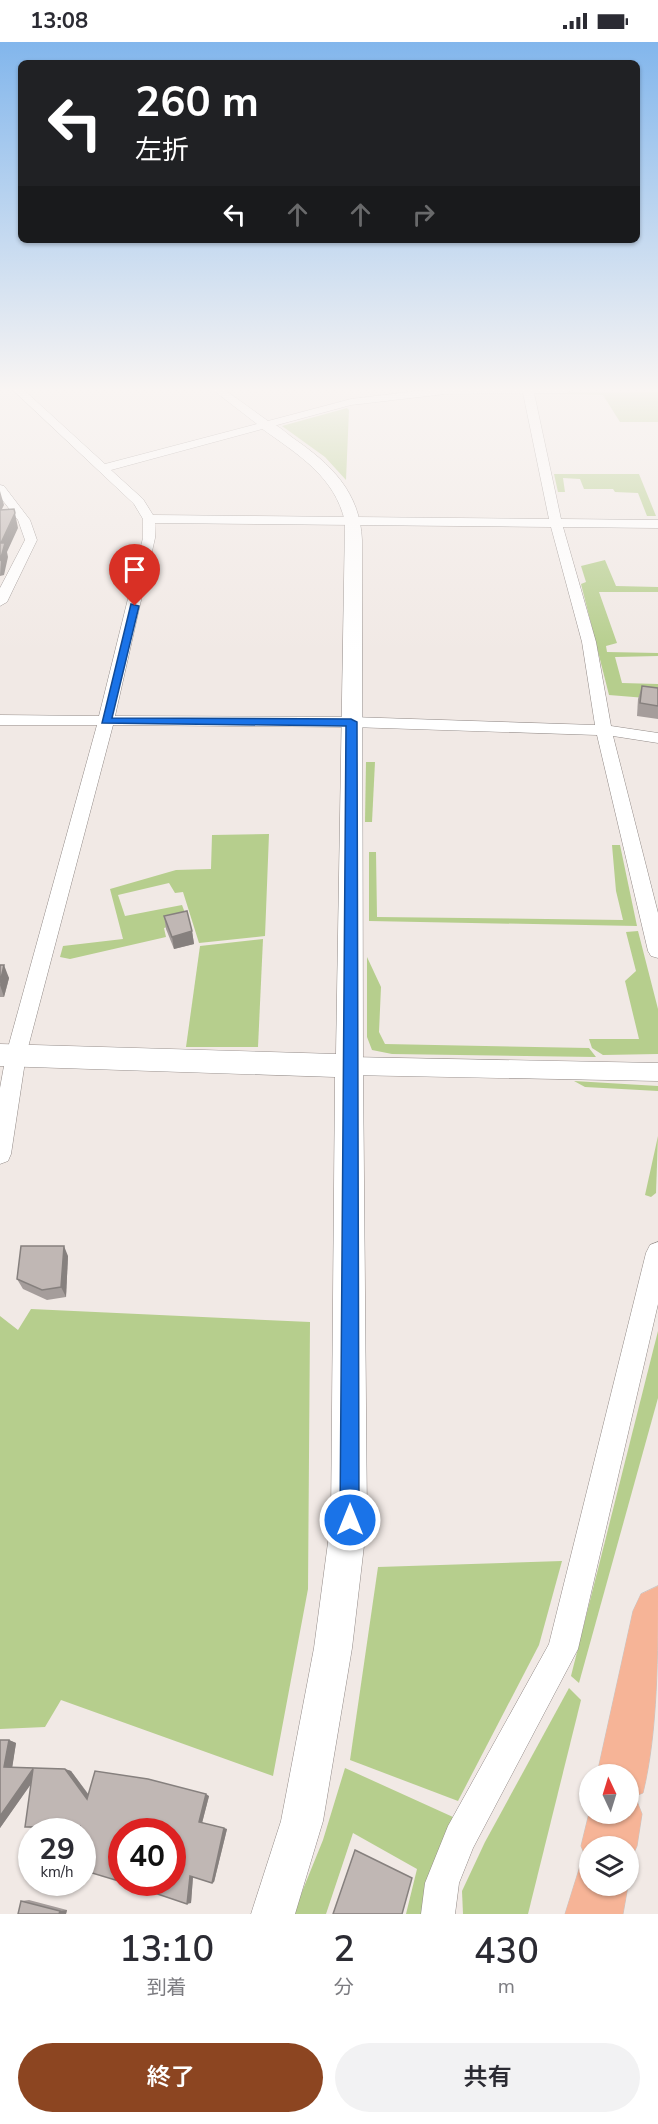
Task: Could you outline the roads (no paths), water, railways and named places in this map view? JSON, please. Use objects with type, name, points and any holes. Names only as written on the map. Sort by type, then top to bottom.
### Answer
[{"type":"highway","points":[[626,1764],[658,1611]]},
{"type":"highway","points":[[594,1914],[598,1896]]},
{"type":"street","points":[[0,1154],[8,1055],[106,721],[146,560],[149,519],[126,488],[114,477]]},
{"type":"street","points":[[273,1914],[302,1821],[333,1648],[350,1520],[349,1066],[353,520],[341,491],[331,477]]},
{"type":"street","points":[[546,477],[556,523],[589,642],[604,730],[658,951]]},
{"type":"street","points":[[0,489],[24,520],[31,540],[0,602]]},
{"type":"street","points":[[149,519],[658,525]]},
{"type":"street","points":[[0,720],[351,722],[604,730],[658,738]]},
{"type":"street","points":[[8,1055],[349,1066],[658,1071]]},
{"type":"street","points":[[438,1914],[442,1883],[460,1838],[563,1648],[658,1253]]}]
